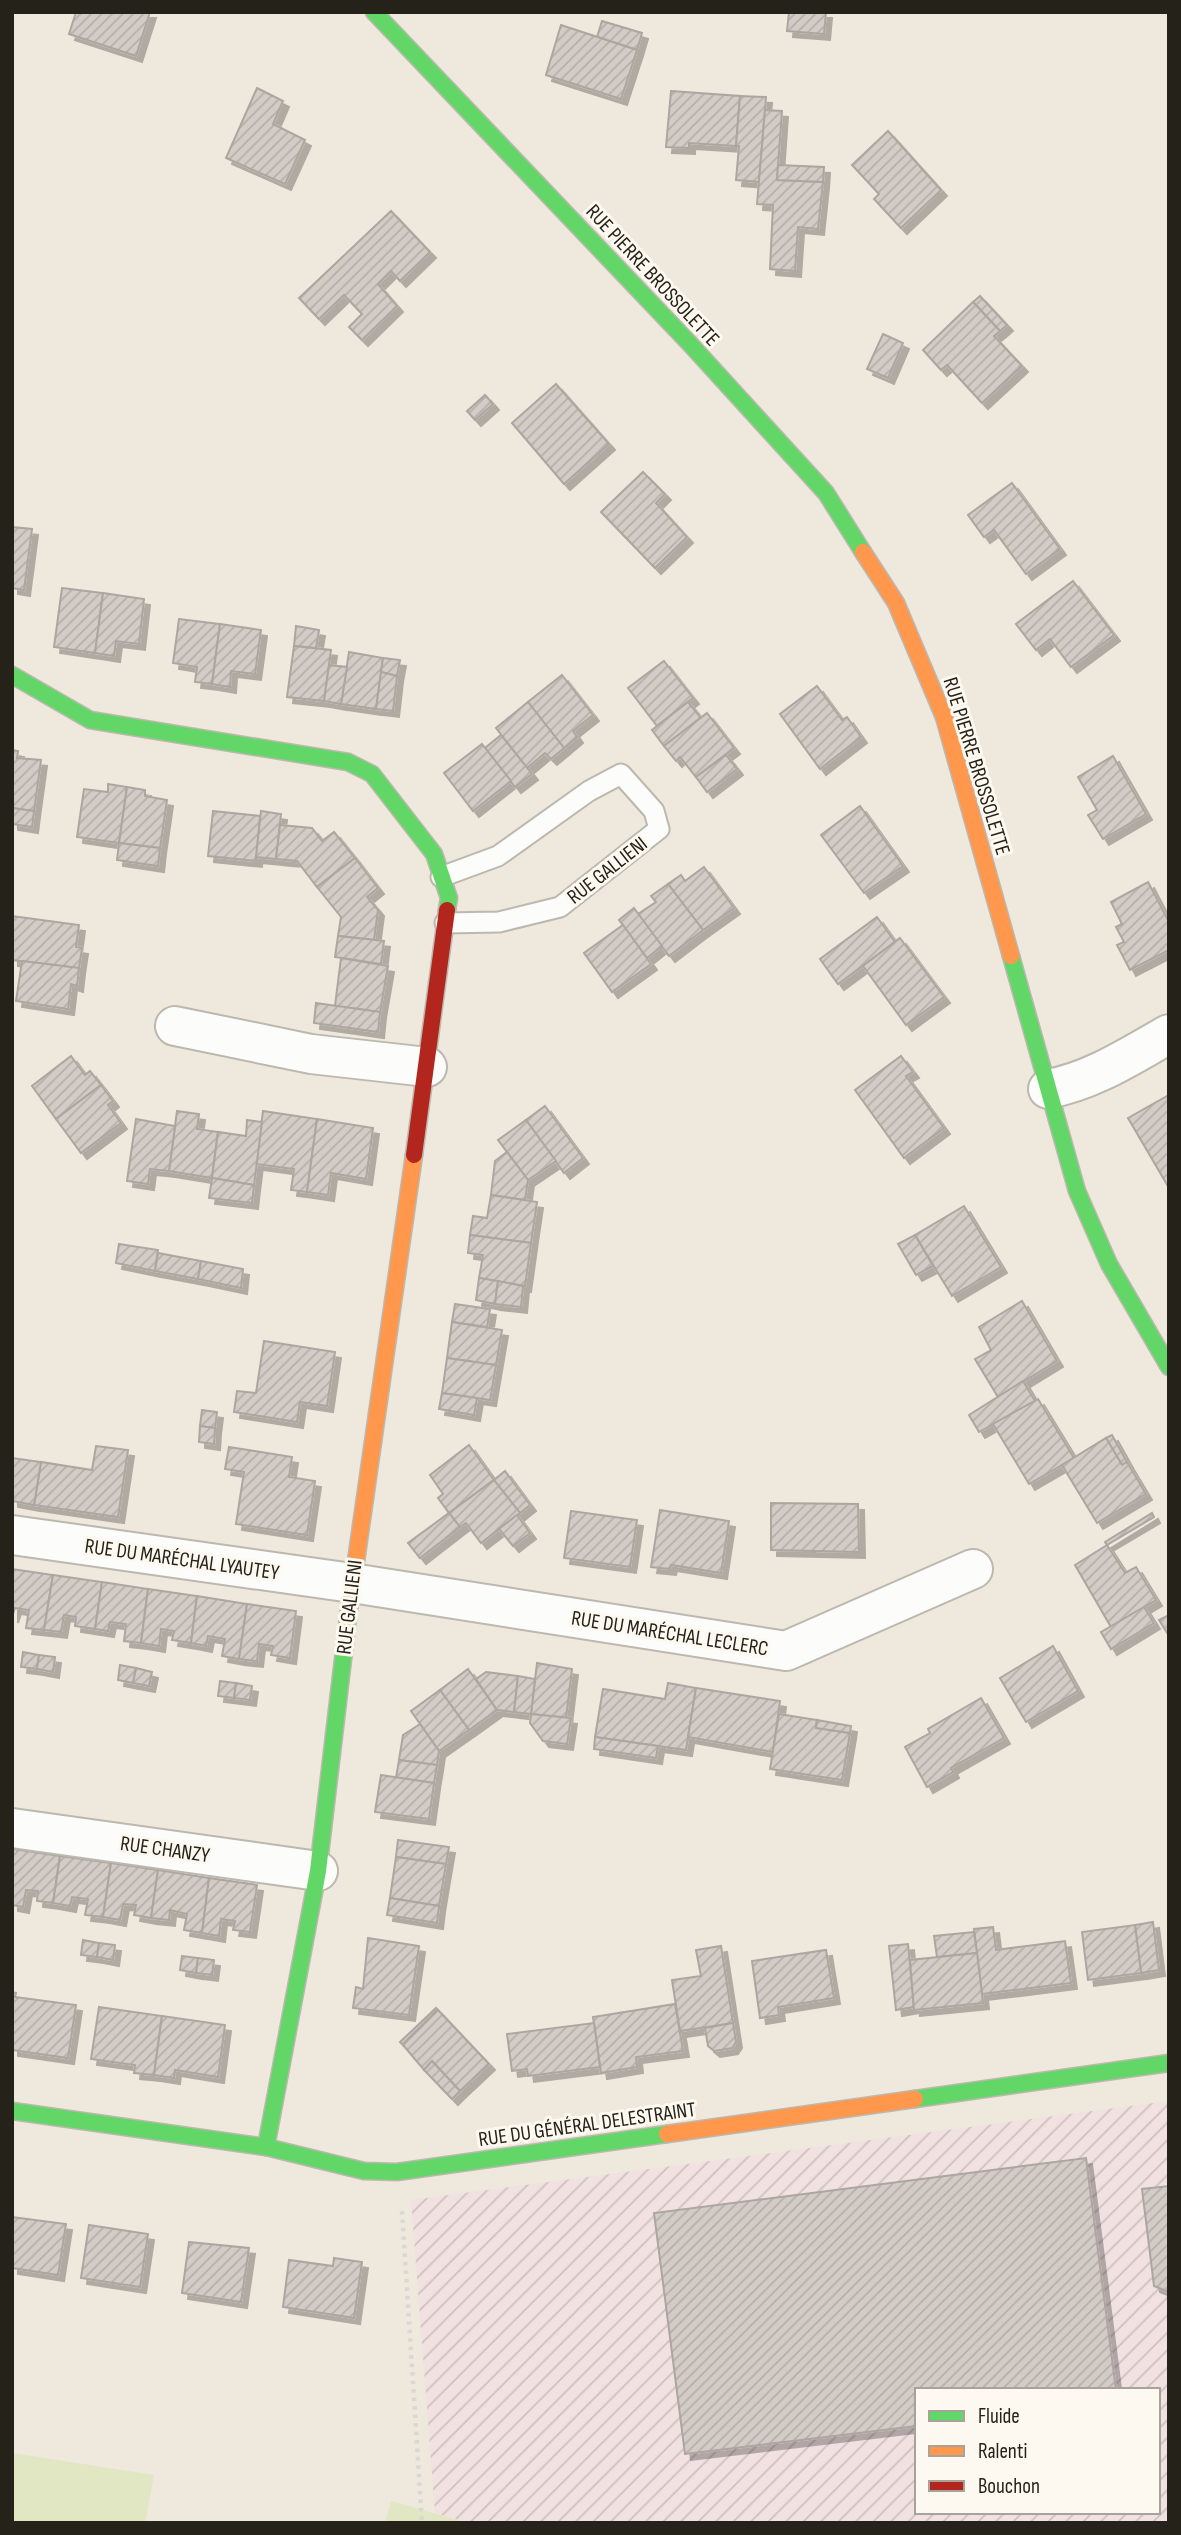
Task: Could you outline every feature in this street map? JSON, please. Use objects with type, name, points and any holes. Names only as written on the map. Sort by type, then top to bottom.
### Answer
[{"type":"street","name":"RUE PIERRE BROSSOLETTE","points":[[374,12],[691,345],[825,494],[896,603],[944,717],[1077,1191],[1109,1264],[1169,1367]]},
{"type":"street","name":"RUE GALLIENI","points":[[12,675],[90,720],[348,762],[372,775],[433,854],[449,898],[352,1583],[318,1871],[266,2147]]},
{"type":"street","points":[[175,1026],[311,1054],[427,1067]]},
{"type":"street","points":[[1048,1089],[1066,1086],[1092,1076],[1169,1034]]},
{"type":"street","name":"RUE DU MARÉCHAL LYAUTEY","points":[[12,1535],[352,1583]]},
{"type":"street","name":"RUE DU MARÉCHAL LECLERC","points":[[352,1583],[786,1651],[973,1569]]},
{"type":"street","name":"RUE CHANZY","points":[[12,1828],[318,1871]]},
{"type":"street","name":"RUE DU GÉNÉRAL DELESTRAINT","points":[[12,2111],[266,2147],[364,2171],[397,2172],[1169,2063]]},
{"type":"lane","name":"RUE GALLIENI","points":[[441,877],[498,856],[589,791],[621,774],[654,811],[659,830],[560,907],[499,922],[445,923]]},
{"type":"path","points":[[397,2172],[404,2221],[422,2523]]},
{"type":"shaded area","points":[[1169,2101],[1169,2523],[468,2523],[435,2513],[411,2200]]},
{"type":"green space","points":[[12,2453],[154,2475],[145,2523],[12,2523]]},
{"type":"green space","points":[[391,2501],[468,2523],[385,2523]]},
{"type":"building","points":[[76,12],[150,12],[136,56],[69,34]]},
{"type":"building","points":[[789,12],[826,12],[824,34],[787,31]]},
{"type":"building","points":[[602,21],[642,33],[637,50],[597,37]]},
{"type":"building","points":[[561,25],[637,50],[621,99],[546,75]]},
{"type":"building","points":[[257,88],[283,101],[273,124],[305,140],[285,184],[226,158]]},
{"type":"building","points":[[671,91],[740,96],[736,146],[689,143],[689,148],[666,147]]},
{"type":"building","points":[[740,96],[766,97],[759,182],[736,180]]},
{"type":"building","points":[[765,110],[782,111],[777,180],[823,182],[818,229],[798,227],[795,271],[770,269],[773,205],[757,204]]},
{"type":"building","points":[[888,131],[941,190],[901,228],[874,199],[879,194],[852,165]]},
{"type":"building","points":[[778,165],[824,167],[823,182],[777,180]]},
{"type":"building","points":[[391,211],[430,252],[400,281],[391,271],[378,284],[397,306],[362,340],[349,327],[362,314],[344,295],[319,319],[299,298]]},
{"type":"building","points":[[980,296],[1007,325],[1000,331],[973,302]]},
{"type":"building","points":[[973,302],[1000,331],[994,336],[1022,366],[982,403],[947,365],[941,370],[923,350]]},
{"type":"building","points":[[883,334],[903,343],[888,378],[867,369]]},
{"type":"building","points":[[556,384],[609,444],[564,484],[512,423]]},
{"type":"building","points":[[485,395],[493,404],[475,420],[467,411]]},
{"type":"building","points":[[643,472],[665,494],[656,503],[687,537],[655,568],[601,512]]},
{"type":"building","points":[[1012,483],[1060,549],[1026,574],[994,530],[984,537],[968,515]]},
{"type":"building","points":[[12,527],[32,529],[24,590],[12,588]]},
{"type":"building","points":[[1073,581],[1114,635],[1071,667],[1050,639],[1036,650],[1016,624]]},
{"type":"building","points":[[62,588],[103,593],[95,653],[54,647]]},
{"type":"building","points":[[103,593],[144,599],[139,644],[116,641],[114,656],[95,653]]},
{"type":"building","points":[[179,619],[220,624],[212,684],[195,682],[197,667],[173,663]]},
{"type":"building","points":[[220,624],[261,630],[255,674],[231,671],[230,687],[212,684]]},
{"type":"building","points":[[296,626],[319,630],[316,648],[294,646]]},
{"type":"building","points":[[294,646],[331,650],[324,701],[287,697]]},
{"type":"building","points":[[349,652],[383,658],[376,709],[341,704]]},
{"type":"building","points":[[383,658],[400,660],[397,676],[381,672]]},
{"type":"building","points":[[664,661],[693,698],[657,726],[628,688]]},
{"type":"building","points":[[329,665],[347,667],[341,704],[324,701]]},
{"type":"building","points":[[381,672],[397,676],[393,711],[376,709]]},
{"type":"building","points":[[562,675],[593,715],[573,731],[577,737],[564,748],[528,702]]},
{"type":"building","points":[[817,686],[842,720],[847,717],[861,737],[820,769],[780,714]]},
{"type":"building","points":[[528,702],[564,748],[551,759],[545,753],[527,768],[496,728]]},
{"type":"building","points":[[688,702],[701,718],[664,746],[652,730]]},
{"type":"building","points":[[707,713],[734,748],[696,777],[680,757],[676,761],[664,746]]},
{"type":"building","points":[[501,735],[532,774],[515,787],[485,748]]},
{"type":"building","points":[[482,744],[511,781],[473,811],[444,773]]},
{"type":"building","points":[[12,750],[18,751],[17,758],[41,760],[34,811],[12,808]]},
{"type":"building","points":[[726,755],[737,769],[707,792],[696,777]]},
{"type":"building","points":[[1113,756],[1146,814],[1103,839],[1088,815],[1097,810],[1078,777]]},
{"type":"building","points":[[108,784],[127,787],[119,843],[77,837],[84,789],[108,792]]},
{"type":"building","points":[[127,787],[145,790],[145,796],[167,800],[160,848],[119,843]]},
{"type":"building","points":[[860,806],[903,866],[864,893],[821,835]]},
{"type":"building","points":[[12,808],[34,811],[32,827],[12,824]]},
{"type":"building","points":[[213,811],[260,816],[256,861],[208,856]]},
{"type":"building","points":[[261,811],[281,814],[276,859],[256,857]]},
{"type":"building","points":[[280,825],[312,828],[322,841],[334,832],[355,858],[317,887],[297,861],[276,859]]},
{"type":"building","points":[[119,843],[160,848],[158,866],[117,860]]},
{"type":"building","points":[[355,858],[378,888],[367,897],[378,910],[374,940],[338,936],[341,917],[317,887]]},
{"type":"building","points":[[704,867],[734,908],[703,930],[668,884],[681,875],[685,881]]},
{"type":"building","points":[[1148,882],[1169,922],[1169,950],[1130,970],[1117,945],[1124,942],[1116,927],[1122,924],[1111,902]]},
{"type":"building","points":[[668,884],[703,930],[669,956],[638,914],[656,902],[651,896]]},
{"type":"building","points":[[634,908],[662,946],[647,958],[619,920]]},
{"type":"building","points":[[12,916],[79,925],[76,947],[82,948],[79,968],[12,960]]},
{"type":"building","points":[[877,917],[895,942],[838,984],[820,959]]},
{"type":"building","points":[[623,925],[651,964],[612,992],[584,953]]},
{"type":"building","points":[[338,936],[384,941],[381,964],[335,957]]},
{"type":"building","points":[[900,938],[944,997],[906,1025],[863,966]]},
{"type":"building","points":[[341,958],[388,966],[380,1012],[335,1006]]},
{"type":"building","points":[[22,961],[79,968],[77,986],[71,984],[68,1009],[16,1001]]},
{"type":"building","points":[[316,1003],[380,1012],[378,1032],[314,1023]]},
{"type":"building","points":[[71,1056],[85,1075],[90,1071],[101,1085],[56,1119],[32,1086]]},
{"type":"building","points":[[901,1056],[913,1072],[906,1076],[944,1128],[904,1158],[855,1090]]},
{"type":"building","points":[[101,1085],[113,1101],[108,1105],[121,1123],[81,1153],[56,1119]]},
{"type":"building","points":[[1169,1095],[1169,1188],[1128,1118]]},
{"type":"building","points":[[545,1106],[583,1158],[564,1173],[526,1120]]},
{"type":"building","points":[[177,1111],[199,1114],[197,1129],[218,1132],[212,1178],[169,1171]]},
{"type":"building","points":[[263,1111],[317,1119],[307,1192],[291,1190],[294,1169],[256,1164]]},
{"type":"building","points":[[136,1119],[175,1126],[169,1171],[150,1169],[148,1184],[127,1181]]},
{"type":"building","points":[[317,1119],[373,1128],[366,1179],[331,1173],[328,1195],[307,1192]]},
{"type":"building","points":[[247,1120],[262,1122],[254,1185],[212,1178],[218,1132],[246,1136]]},
{"type":"building","points":[[526,1120],[556,1161],[528,1180],[498,1140]]},
{"type":"building","points":[[507,1152],[528,1180],[525,1200],[491,1195],[495,1161]]},
{"type":"building","points":[[212,1178],[254,1185],[252,1203],[209,1198]]},
{"type":"building","points":[[491,1195],[537,1202],[531,1243],[470,1235],[473,1216],[487,1218]]},
{"type":"building","points":[[964,1206],[1001,1267],[952,1296],[915,1235]]},
{"type":"building","points":[[470,1235],[531,1243],[525,1286],[479,1278],[483,1255],[468,1253]]},
{"type":"building","points":[[915,1235],[933,1266],[916,1275],[898,1244]]},
{"type":"building","points":[[119,1244],[158,1250],[155,1271],[116,1263]]},
{"type":"building","points":[[158,1253],[201,1261],[198,1279],[155,1271]]},
{"type":"building","points":[[201,1261],[243,1269],[241,1288],[198,1279]]},
{"type":"building","points":[[479,1278],[498,1281],[495,1304],[476,1300]]},
{"type":"building","points":[[498,1281],[523,1286],[521,1307],[495,1304]]},
{"type":"building","points":[[1022,1301],[1057,1361],[998,1397],[975,1359],[991,1350],[979,1327]]},
{"type":"building","points":[[455,1304],[490,1309],[487,1327],[452,1322]]},
{"type":"building","points":[[452,1322],[502,1330],[496,1365],[447,1358]]},
{"type":"building","points":[[264,1341],[335,1352],[327,1406],[300,1402],[297,1422],[234,1412],[237,1391],[256,1393]]},
{"type":"building","points":[[447,1358],[496,1365],[490,1400],[442,1393]]},
{"type":"building","points":[[1023,1381],[1035,1401],[979,1432],[969,1415]]},
{"type":"building","points":[[442,1393],[477,1398],[474,1415],[439,1409]]},
{"type":"building","points":[[1038,1399],[1074,1458],[1029,1484],[993,1424]]},
{"type":"building","points":[[202,1410],[217,1412],[215,1428],[200,1426]]},
{"type":"building","points":[[200,1426],[215,1428],[214,1444],[199,1442]]},
{"type":"building","points":[[1112,1435],[1127,1462],[1122,1465],[1106,1438]]},
{"type":"building","points":[[1106,1438],[1122,1465],[1127,1462],[1146,1494],[1097,1523],[1062,1465]]},
{"type":"building","points":[[469,1445],[494,1480],[449,1513],[438,1498],[443,1494],[430,1475]]},
{"type":"building","points":[[96,1446],[128,1450],[118,1517],[34,1505],[41,1462],[92,1470]]},
{"type":"building","points":[[229,1447],[292,1457],[289,1477],[315,1481],[307,1535],[236,1524],[244,1472],[225,1469]]},
{"type":"building","points":[[12,1458],[41,1462],[34,1505],[12,1501]]},
{"type":"building","points":[[505,1471],[530,1505],[520,1513],[494,1480]]},
{"type":"building","points":[[494,1480],[520,1513],[481,1543],[466,1523],[460,1527],[449,1513]]},
{"type":"building","points":[[771,1503],[858,1504],[859,1552],[771,1550]]},
{"type":"building","points":[[660,1510],[729,1521],[721,1573],[671,1565],[670,1569],[651,1567]]},
{"type":"building","points":[[571,1511],[637,1520],[630,1567],[564,1558]]},
{"type":"building","points":[[449,1513],[460,1527],[420,1558],[408,1543]]},
{"type":"building","points":[[1152,1513],[1154,1517],[1107,1545],[1105,1542]]},
{"type":"building","points":[[517,1515],[530,1533],[513,1546],[499,1529]]},
{"type":"building","points":[[1107,1545],[1125,1573],[1136,1567],[1156,1600],[1111,1627],[1075,1565]]},
{"type":"building","points":[[12,1569],[53,1575],[44,1630],[26,1628],[29,1610],[15,1608],[12,1617]]},
{"type":"building","points":[[53,1575],[102,1582],[95,1629],[75,1626],[76,1617],[64,1615],[61,1632],[44,1630]]},
{"type":"building","points":[[102,1582],[148,1589],[141,1643],[124,1641],[126,1624],[110,1622],[108,1631],[95,1629]]},
{"type":"building","points":[[148,1589],[197,1596],[191,1643],[172,1640],[174,1631],[161,1629],[159,1646],[141,1643]]},
{"type":"building","points":[[197,1596],[247,1604],[239,1659],[222,1656],[225,1639],[208,1636],[206,1646],[191,1643]]},
{"type":"building","points":[[247,1604],[296,1611],[290,1658],[271,1655],[273,1646],[259,1644],[257,1661],[239,1659]]},
{"type":"building","points":[[1144,1607],[1154,1623],[1111,1649],[1101,1632]]},
{"type":"building","points":[[1169,1615],[1169,1636],[1159,1620]]},
{"type":"building","points":[[1053,1646],[1078,1691],[1026,1722],[1000,1678]]},
{"type":"building","points":[[23,1652],[39,1655],[37,1669],[21,1667]]},
{"type":"building","points":[[39,1655],[55,1657],[53,1672],[37,1669]]},
{"type":"building","points":[[537,1663],[572,1669],[566,1718],[531,1714]]},
{"type":"building","points":[[120,1665],[136,1668],[133,1683],[118,1680]]},
{"type":"building","points":[[136,1668],[152,1672],[149,1686],[133,1683]]},
{"type":"building","points":[[468,1669],[497,1710],[469,1730],[440,1690]]},
{"type":"building","points":[[486,1672],[518,1676],[514,1712],[497,1710],[476,1679]]},
{"type":"building","points":[[518,1676],[535,1679],[531,1714],[514,1712]]},
{"type":"building","points":[[220,1681],[236,1683],[234,1698],[218,1696]]},
{"type":"building","points":[[236,1683],[252,1686],[250,1700],[234,1698]]},
{"type":"building","points":[[668,1683],[696,1688],[686,1750],[595,1737],[603,1689],[665,1699]]},
{"type":"building","points":[[696,1688],[780,1701],[773,1752],[688,1737]]},
{"type":"building","points":[[440,1690],[469,1730],[439,1751],[411,1711]]},
{"type":"building","points":[[981,1698],[1004,1738],[951,1768],[953,1772],[927,1787],[905,1747],[930,1733],[928,1729]]},
{"type":"building","points":[[531,1714],[571,1718],[567,1744],[543,1741],[530,1723]]},
{"type":"building","points":[[779,1714],[817,1720],[816,1728],[850,1733],[842,1780],[770,1769]]},
{"type":"building","points":[[817,1720],[851,1726],[850,1733],[816,1728]]},
{"type":"building","points":[[420,1724],[439,1751],[437,1765],[399,1760],[403,1735]]},
{"type":"building","points":[[595,1737],[658,1746],[656,1758],[594,1749]]},
{"type":"building","points":[[399,1760],[437,1765],[434,1783],[396,1778]]},
{"type":"building","points":[[381,1775],[434,1783],[429,1819],[375,1812]]},
{"type":"building","points":[[398,1840],[449,1847],[446,1864],[396,1857]]},
{"type":"building","points":[[13,1849],[60,1856],[53,1903],[37,1901],[38,1891],[26,1890],[23,1907],[12,1905]]},
{"type":"building","points":[[60,1856],[111,1863],[103,1917],[85,1915],[88,1899],[72,1897],[70,1906],[53,1903]]},
{"type":"building","points":[[396,1857],[446,1864],[439,1906],[390,1898]]},
{"type":"building","points":[[111,1863],[158,1870],[151,1918],[134,1915],[136,1905],[123,1904],[120,1920],[103,1917]]},
{"type":"building","points":[[158,1870],[209,1878],[202,1933],[184,1930],[187,1914],[170,1910],[169,1920],[151,1918]]},
{"type":"building","points":[[209,1878],[257,1885],[250,1932],[233,1930],[235,1921],[221,1919],[219,1936],[202,1933]]},
{"type":"building","points":[[390,1898],[439,1906],[437,1923],[387,1915]]},
{"type":"building","points":[[1153,1922],[1159,1970],[1141,1973],[1135,1925]]},
{"type":"building","points":[[1135,1925],[1141,1973],[1088,1980],[1082,1932]]},
{"type":"building","points":[[993,1927],[996,1950],[1065,1941],[1071,1983],[982,1994],[974,1929]]},
{"type":"building","points":[[974,1932],[977,1953],[937,1957],[934,1936]]},
{"type":"building","points":[[368,1938],[419,1946],[409,2015],[353,2008],[356,1987],[363,1989]]},
{"type":"building","points":[[83,1940],[99,1943],[97,1957],[81,1955]]},
{"type":"building","points":[[99,1943],[115,1945],[113,1960],[97,1957]]},
{"type":"building","points":[[908,1944],[914,2007],[896,2010],[889,1946]]},
{"type":"building","points":[[721,1946],[733,2023],[680,2031],[672,1980],[701,1976],[696,1950]]},
{"type":"building","points":[[826,1950],[834,1998],[778,2007],[779,2015],[760,2018],[752,1961]]},
{"type":"building","points":[[977,1953],[983,2003],[914,2010],[910,1960]]},
{"type":"building","points":[[182,1956],[198,1958],[196,1973],[180,1970]]},
{"type":"building","points":[[198,1958],[214,1960],[212,1975],[196,1973]]},
{"type":"building","points":[[12,1992],[16,1993],[15,1997],[76,2005],[68,2058],[12,2050]]},
{"type":"building","points":[[675,2004],[683,2051],[636,2057],[637,2067],[601,2073],[593,2017]]},
{"type":"building","points":[[99,2007],[162,2016],[154,2075],[134,2073],[135,2065],[91,2059]]},
{"type":"building","points":[[436,2008],[438,2010],[403,2045],[400,2042]]},
{"type":"building","points":[[438,2010],[489,2064],[460,2091],[432,2061],[424,2070],[403,2045]]},
{"type":"building","points":[[162,2016],[225,2025],[218,2077],[175,2070],[174,2078],[154,2075]]},
{"type":"building","points":[[594,2023],[600,2067],[528,2076],[527,2069],[512,2071],[507,2034]]},
{"type":"building","points":[[733,2023],[736,2042],[732,2048],[714,2051],[708,2046],[705,2028]]},
{"type":"building","points":[[432,2061],[460,2091],[452,2099],[424,2070]]},
{"type":"building","points":[[1086,2158],[1116,2388],[915,2388],[915,2426],[685,2454],[654,2213]]},
{"type":"building","points":[[1169,2186],[1169,2292],[1154,2286],[1142,2189]]},
{"type":"building","points":[[12,2217],[66,2224],[58,2275],[12,2268]]},
{"type":"building","points":[[89,2225],[148,2234],[140,2287],[81,2278]]},
{"type":"building","points":[[189,2242],[249,2248],[241,2302],[182,2293]]},
{"type":"building","points":[[334,2258],[362,2262],[354,2318],[283,2307],[289,2260],[333,2266]]},
{"type":"traffic: fast","points":[[374,12],[691,345],[826,493],[863,552]]},
{"type":"traffic: fast","points":[[12,675],[90,720],[348,762],[372,774],[434,854],[449,898],[447,910]]},
{"type":"traffic: fast","points":[[1011,956],[1077,1191],[1109,1264],[1169,1367]]},
{"type":"traffic: fast","points":[[266,2147],[318,1871],[348,1617]]},
{"type":"traffic: fast","points":[[915,2099],[1169,2063]]},
{"type":"traffic: fast","points":[[12,2111],[266,2147],[364,2171],[397,2172],[667,2134]]},
{"type":"traffic: slow","points":[[863,552],[896,603],[944,717],[1011,956]]},
{"type":"traffic: slow","points":[[348,1617],[414,1155]]},
{"type":"traffic: slow","points":[[667,2134],[915,2099]]},
{"type":"traffic: jam","points":[[414,1155],[447,910]]}]
